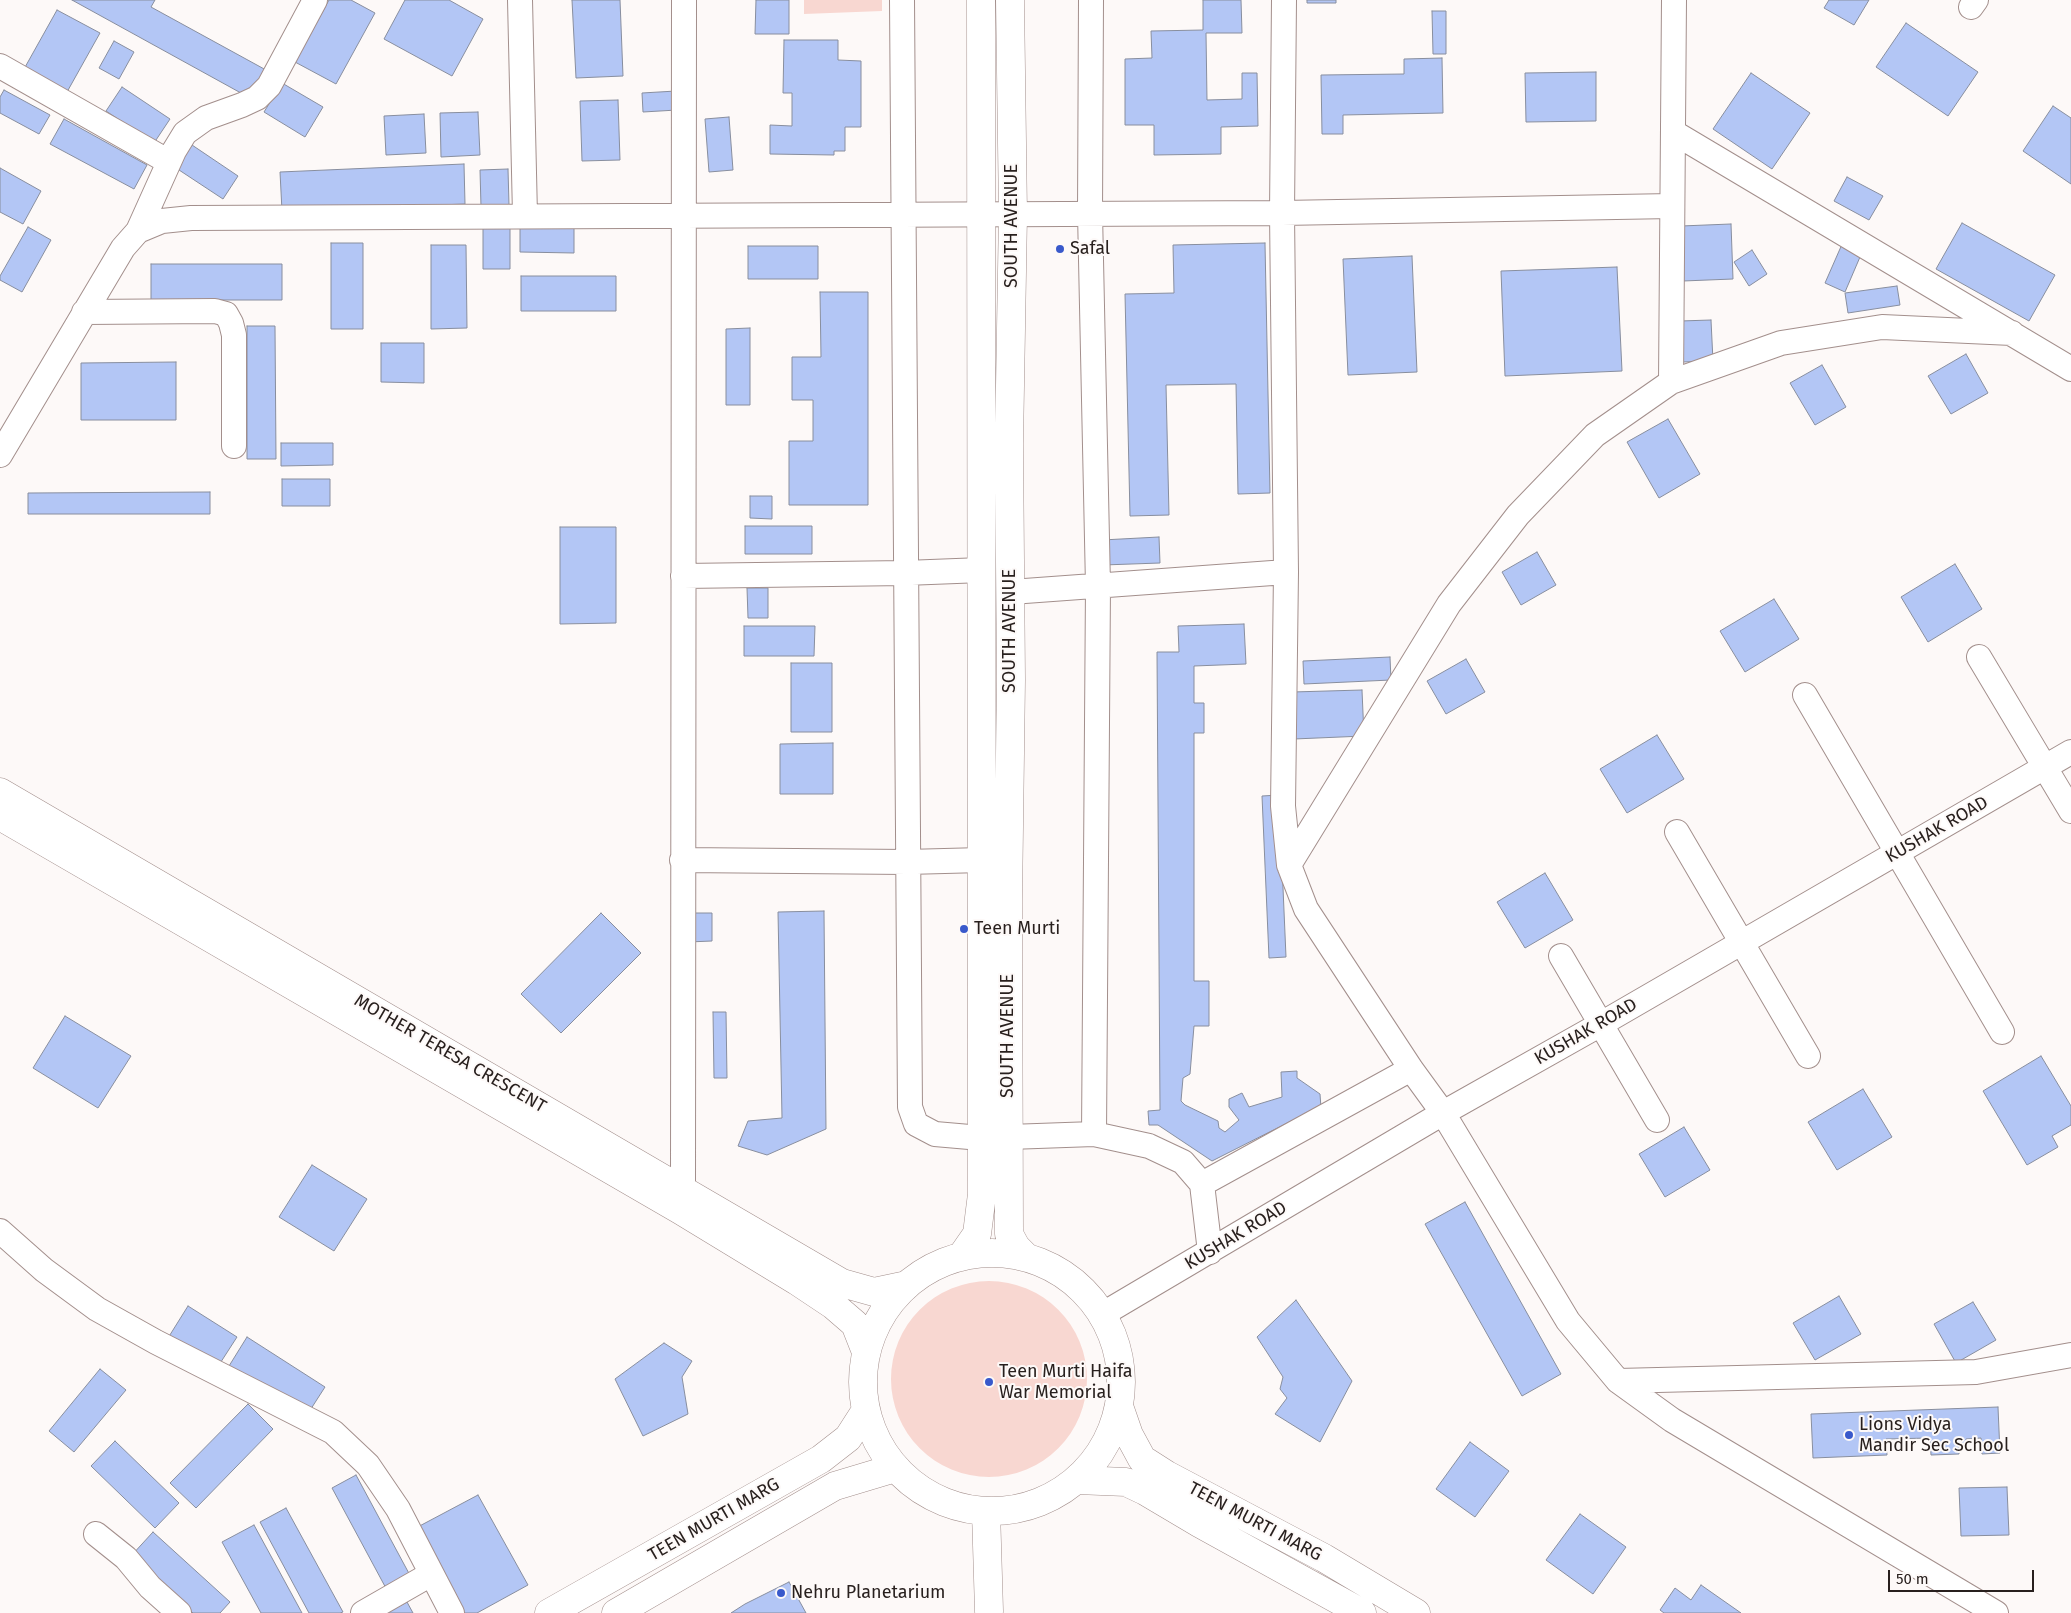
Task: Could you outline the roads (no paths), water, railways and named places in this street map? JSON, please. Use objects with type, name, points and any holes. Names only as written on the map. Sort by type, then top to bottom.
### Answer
[{"type":"main road","name":"SOUTH AVENUE","points":[[961,1257],[977,1234],[982,1194],[982,0]]},
{"type":"main road","name":"SOUTH AVENUE","points":[[1010,0],[1013,214],[1009,443],[1011,592],[1008,900],[1009,1234],[1016,1247],[1026,1257]]},
{"type":"main road","name":"MOTHER TERESA CRESCENT","points":[[0,792],[842,1283],[874,1292],[908,1285]]},
{"type":"main road","name":"MOTHER TERESA CRESCENT","points":[[0,816],[680,1210],[797,1281],[833,1305],[855,1324],[866,1352]]},
{"type":"main road","points":[[991,1253],[1026,1257],[1056,1270],[1083,1289],[1103,1314],[1121,1360],[1120,1409],[1104,1448],[1077,1480],[1050,1498],[1019,1509],[986,1511],[952,1505],[921,1490],[896,1468],[882,1450],[872,1431],[866,1410],[863,1381],[866,1352],[882,1315],[908,1285],[933,1268],[961,1257],[991,1253]]},
{"type":"main road","name":"TEEN MURTI MARG","points":[[1120,1409],[1128,1435],[1142,1459],[1167,1475],[1324,1558],[1416,1613]]},
{"type":"main road","name":"TEEN MURTI MARG","points":[[549,1613],[821,1459],[848,1438],[866,1410]]},
{"type":"main road","name":"TEEN MURTI MARG","points":[[616,1613],[836,1486],[896,1468]]},
{"type":"main road","name":"TEEN MURTI MARG","points":[[1077,1480],[1126,1482],[1362,1613]]},
{"type":"main road","points":[[986,1511],[989,1611]]},
{"type":"street","points":[[0,456],[123,248],[138,231],[169,162],[185,133],[206,118],[242,106],[257,98],[269,86],[315,0]]},
{"type":"street","points":[[520,0],[525,215]]},
{"type":"street","points":[[683,1190],[684,0]]},
{"type":"street","points":[[902,0],[910,1107],[916,1124],[935,1134],[981,1138]]},
{"type":"street","points":[[1091,0],[1090,213],[1098,586],[1094,1134]]},
{"type":"street","points":[[1284,0],[1282,212],[1286,572],[1284,806],[1289,865],[1306,909],[1410,1069],[1443,1112],[1568,1321],[1618,1381],[1672,1420],[1996,1613]]},
{"type":"street","points":[[1671,382],[1674,0]]},
{"type":"street","points":[[0,66],[169,162]]},
{"type":"street","points":[[1673,132],[2071,369]]},
{"type":"street","points":[[138,231],[162,221],[191,218],[1282,212],[1672,206]]},
{"type":"street","points":[[84,312],[215,311],[226,314],[232,323],[234,335],[234,446]]},
{"type":"street","points":[[1289,865],[1449,604],[1518,515],[1595,435],[1671,382],[1781,343],[1882,327],[2012,333]]},
{"type":"street","points":[[683,576],[905,574],[982,570]]},
{"type":"street","points":[[1011,592],[1286,572]]},
{"type":"street","points":[[1979,657],[2071,811]]},
{"type":"street","points":[[1805,695],[2002,1032]]},
{"type":"street","name":"KUSHAK ROAD","points":[[1103,1314],[1443,1112],[1601,1024],[2071,752]]},
{"type":"street","points":[[1677,832],[1808,1056]]},
{"type":"street","points":[[682,860],[907,862],[982,860]]},
{"type":"street","points":[[1562,956],[1657,1120]]},
{"type":"street","points":[[1202,1184],[1410,1069]]},
{"type":"street","points":[[1009,1137],[1094,1134],[1149,1146],[1184,1162],[1202,1184],[1210,1252]]},
{"type":"street","points":[[0,1231],[44,1270],[97,1309],[156,1342],[333,1432],[368,1465],[398,1509],[452,1613]]},
{"type":"street","points":[[1618,1381],[1976,1372],[2071,1355]]},
{"type":"street","points":[[96,1534],[126,1558],[150,1587],[179,1613]]},
{"type":"street","points":[[363,1613],[432,1574]]},
{"type":"place","name":"Safal","points":[[1060,249]]},
{"type":"place","name":"Teen Murti","points":[[964,929]]},
{"type":"place","name":"Teen Murti Haifa War Memorial","points":[[989,1382]]},
{"type":"place","name":"Lions Vidya Mandir Sec School","points":[[1849,1435]]},
{"type":"place","name":"Nehru Planetarium","points":[[781,1593]]}]
